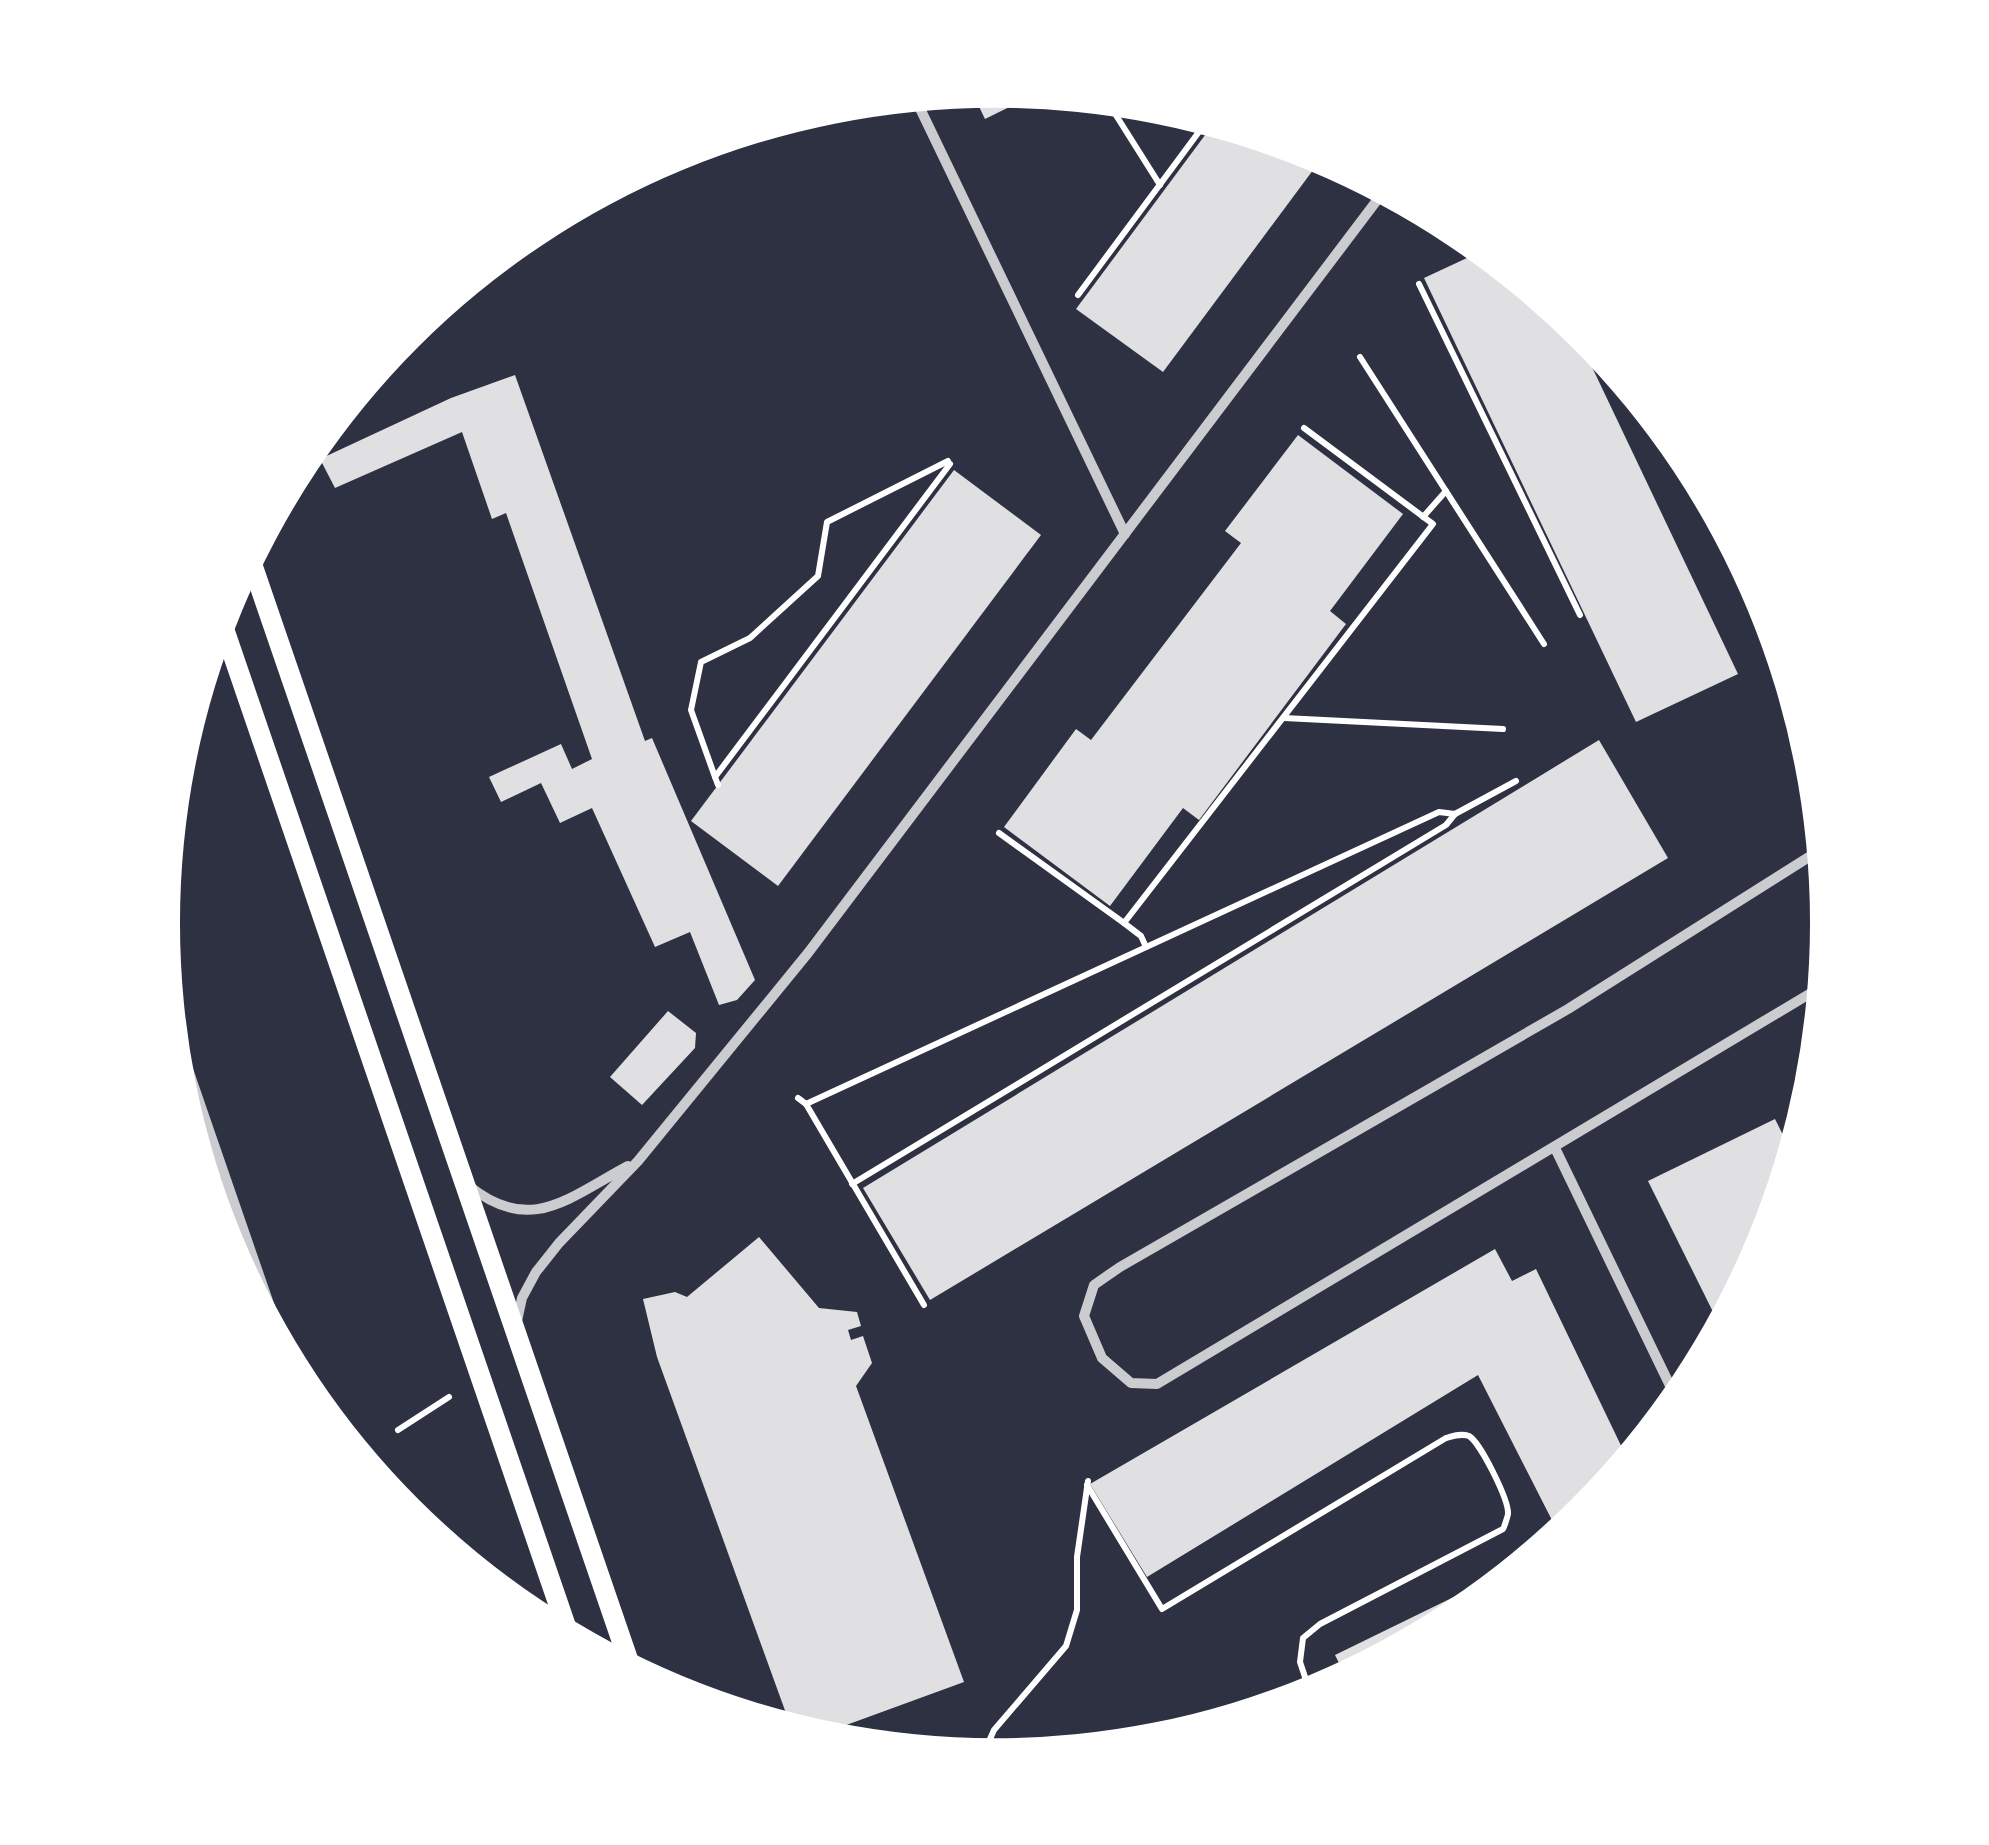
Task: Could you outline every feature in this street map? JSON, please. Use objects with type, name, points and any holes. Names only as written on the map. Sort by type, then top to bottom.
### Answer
[{"type":"main road","points":[[257,578],[624,1648]]},
{"type":"main road","points":[[229,644],[561,1612]]},
{"type":"street","points":[[920,111],[1125,534]]},
{"type":"street","points":[[515,1327],[522,1298],[536,1272],[638,1161],[808,953],[1376,203]]},
{"type":"street","points":[[1806,996],[1157,1384],[1131,1383],[1102,1358],[1084,1316],[1094,1286],[1134,1257],[1568,1009],[1807,858]]},
{"type":"street","points":[[200,1105],[255,1262]]},
{"type":"street","points":[[1554,1148],[1668,1381]]},
{"type":"street","points":[[465,1182],[488,1202],[515,1212],[540,1209],[638,1161]]},
{"type":"path","points":[[1118,117],[1160,185]]},
{"type":"path","points":[[1078,296],[1198,133]]},
{"type":"path","points":[[1418,284],[1580,615]]},
{"type":"path","points":[[1360,357],[1544,644]]},
{"type":"path","points":[[1124,923],[1432,524],[1304,428]]},
{"type":"path","points":[[949,462],[716,781],[692,710],[702,662],[750,638],[818,576],[827,522],[949,462]]},
{"type":"path","points":[[1423,517],[1446,492]]},
{"type":"path","points":[[1283,718],[1503,729]]},
{"type":"path","points":[[852,1184],[1446,825],[1454,814],[1516,781]]},
{"type":"path","points":[[806,1104],[1438,812],[1454,814]]},
{"type":"path","points":[[999,833],[1141,936],[1146,947]]},
{"type":"path","points":[[798,1098],[806,1104],[924,1304]]},
{"type":"path","points":[[398,1430],[449,1397]]},
{"type":"path","points":[[991,1738],[1066,1646],[1077,1610],[1077,1557],[1087,1483],[1162,1609],[1446,1438],[1468,1436],[1478,1444],[1506,1502],[1504,1529],[1320,1624],[1303,1638],[1300,1662],[1305,1676]]},
{"type":"building","points":[[980,108],[1007,108],[985,119]]},
{"type":"building","points":[[1205,135],[1311,172],[1163,372],[1076,309]]},
{"type":"building","points":[[1466,258],[1532,310],[1594,371],[1738,674],[1636,722],[1424,278]]},
{"type":"building","points":[[515,375],[645,741],[652,738],[755,980],[737,1000],[719,1005],[690,932],[655,947],[592,808],[560,823],[541,783],[501,802],[489,777],[561,744],[572,769],[592,759],[506,513],[492,519],[462,432],[335,488],[322,463],[327,456],[451,398]]},
{"type":"building","points":[[1298,435],[1403,514],[1330,611],[1346,624],[1199,820],[1183,808],[1110,906],[1004,827],[1076,729],[1091,740],[1241,543],[1225,531]]},
{"type":"building","points":[[954,470],[1041,535],[778,886],[691,821]]},
{"type":"building","points":[[1599,740],[1668,858],[930,1300],[863,1188]]},
{"type":"building","points":[[668,1011],[696,1033],[695,1048],[642,1105],[610,1077]]},
{"type":"building","points":[[1775,1119],[1782,1133],[1747,1234],[1711,1309],[1648,1181]]},
{"type":"building","points":[[759,1237],[819,1308],[857,1312],[861,1326],[848,1330],[851,1340],[863,1336],[872,1363],[856,1386],[964,1682],[849,1724],[785,1710],[657,1357],[643,1299],[675,1292],[687,1297]]},
{"type":"building","points":[[1495,1249],[1512,1281],[1536,1269],[1620,1444],[1551,1518],[1478,1375],[1147,1577],[1090,1484]]},
{"type":"building","points":[[1445,1601],[1355,1653],[1338,1661],[1335,1655]]}]
